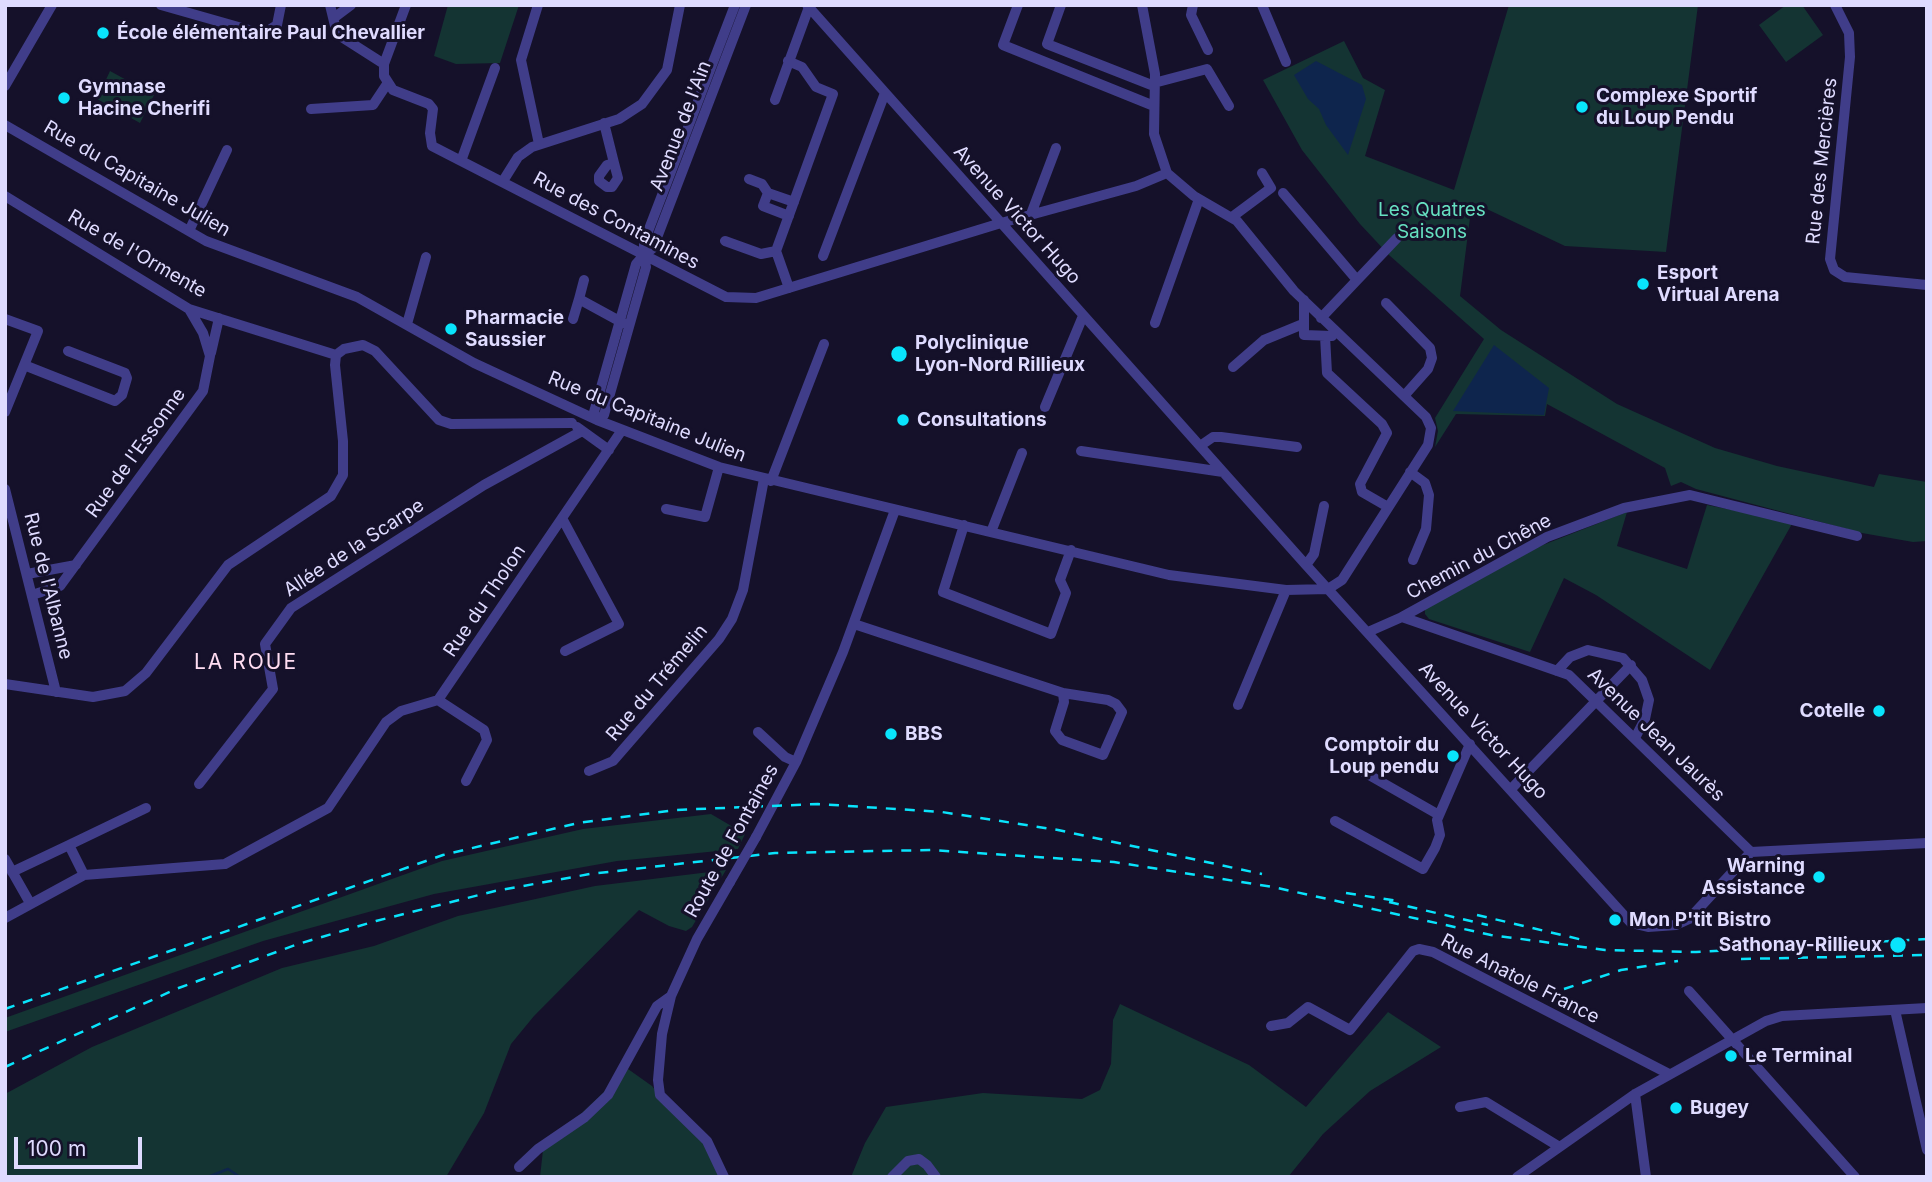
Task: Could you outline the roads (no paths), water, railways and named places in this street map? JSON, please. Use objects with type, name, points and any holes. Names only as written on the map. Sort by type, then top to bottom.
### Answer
[{"type":"street","points":[[5,86],[52,5]]},
{"type":"street","points":[[162,5],[262,34],[277,25],[281,5]]},
{"type":"street","points":[[330,5],[337,34],[384,64]]},
{"type":"street","points":[[335,18],[351,5]]},
{"type":"street","points":[[311,109],[373,105],[387,84],[384,64],[406,5]]},
{"type":"street","points":[[538,5],[521,60],[539,144]]},
{"type":"street","points":[[503,181],[518,156],[539,144],[626,115],[649,96],[671,60],[680,5]]},
{"type":"street","points":[[727,5],[735,6]]},
{"type":"street","name":"Avenue de l'Ain","points":[[645,256],[653,248],[746,5]]},
{"type":"street","points":[[1018,5],[1003,45],[1154,106]]},
{"type":"street","points":[[1040,60],[1061,5]]},
{"type":"street","points":[[1142,5],[1154,85],[1154,134],[1167,173],[1199,199],[1232,217],[1304,300],[1426,417],[1431,428],[1428,445],[1342,580],[1328,589]]},
{"type":"street","points":[[1193,5],[1191,15],[1208,50]]},
{"type":"street","points":[[1262,5],[1286,62]]},
{"type":"street","name":"Rue des Mercières","points":[[1835,5],[1849,33],[1850,57],[1830,259],[1834,270],[1845,277],[1927,285]]},
{"type":"street","name":"Avenue de l'Ain","points":[[597,420],[604,415],[624,324],[646,267],[644,242],[735,6]]},
{"type":"street","name":"Avenue Victor Hugo","points":[[775,100],[808,6],[1306,565],[1631,923],[1648,927],[1676,925],[1689,919],[1751,852]]},
{"type":"street","points":[[1047,44],[1154,85],[1207,69],[1229,106]]},
{"type":"street","points":[[788,61],[802,67],[816,87],[833,94],[776,251],[789,288]]},
{"type":"street","points":[[461,161],[495,68]]},
{"type":"street","name":"Rue des Contamines","points":[[387,84],[393,90],[429,104],[434,115],[430,133],[432,146],[726,297],[756,298],[1031,214],[1136,186],[1167,173]]},
{"type":"street","points":[[823,256],[885,93]]},
{"type":"street","points":[[604,123],[614,163]]},
{"type":"street","name":"Rue du Capitaine Julien","points":[[5,125],[190,231],[236,254],[357,297],[474,363],[597,420],[719,467],[1071,550],[1169,576],[1286,590],[1328,589]]},
{"type":"street","points":[[1031,214],[1056,148]]},
{"type":"street","points":[[190,231],[227,149]]},
{"type":"street","points":[[1232,217],[1270,188],[1262,173]]},
{"type":"street","points":[[748,179],[762,184],[768,193],[794,202]]},
{"type":"street","points":[[768,193],[763,206],[789,216]]},
{"type":"street","points":[[1283,193],[1357,280]]},
{"type":"street","name":"Rue de l'Ormente","points":[[5,196],[189,309],[336,355]]},
{"type":"street","points":[[1155,323],[1199,199]]},
{"type":"street","points":[[1321,318],[1397,238]]},
{"type":"street","name":"Rue des Contamines","points":[[725,241],[761,254],[776,251]]},
{"type":"street","points":[[407,324],[426,257]]},
{"type":"street","points":[[573,319],[584,280]]},
{"type":"street","points":[[579,299],[624,324]]},
{"type":"street","points":[[1304,300],[1304,335],[1340,335]]},
{"type":"street","points":[[1387,303],[1430,348],[1432,358],[1428,369],[1404,396]]},
{"type":"street","points":[[189,309],[203,333],[210,356]]},
{"type":"street","points":[[1045,407],[1083,316]]},
{"type":"street","points":[[5,318],[37,331],[24,365],[9,393],[5,412]]},
{"type":"street","name":"Rue de l'Essonne","points":[[33,595],[60,586],[203,391],[219,318]]},
{"type":"street","points":[[1233,367],[1264,340],[1303,324]]},
{"type":"street","points":[[1325,336],[1327,373],[1382,424],[1387,433],[1360,484],[1362,492],[1388,507]]},
{"type":"street","name":"Rue du Trémelin","points":[[589,771],[614,761],[719,639],[732,619],[743,590],[768,480],[824,344]]},
{"type":"street","points":[[5,684],[103,697],[135,684],[228,565],[331,496],[343,475],[336,355],[353,346],[363,345],[375,351],[439,420],[451,424],[572,423],[609,450]]},
{"type":"street","points":[[24,365],[115,401],[122,395],[127,378],[125,373],[68,351]]},
{"type":"street","points":[[572,423],[573,409]]},
{"type":"street","name":"Rue du Tholon","points":[[438,700],[622,430]]},
{"type":"street","name":"Allée de la Scarpe","points":[[199,784],[274,689],[265,644],[291,608],[484,485],[582,431]]},
{"type":"street","points":[[1200,446],[1213,438],[1221,437],[1297,447]]},
{"type":"street","points":[[1081,451],[1223,472]]},
{"type":"street","points":[[991,532],[1022,453]]},
{"type":"street","points":[[666,509],[705,517],[719,467]]},
{"type":"street","points":[[1410,472],[1425,484],[1429,495],[1426,529],[1413,560]]},
{"type":"street","name":"Rue de l'Albanne","points":[[5,489],[56,692]]},
{"type":"street","name":"Chemin du Chêne","points":[[1402,617],[1547,537],[1624,508],[1689,495],[1857,536]]},
{"type":"street","points":[[1306,565],[1314,554],[1324,506]]},
{"type":"street","name":"Route de Fontaines","points":[[724,1177],[707,1140],[660,1095],[659,1058],[671,996],[697,939],[796,762],[854,624],[894,510]]},
{"type":"street","points":[[562,518],[619,624],[565,651]]},
{"type":"street","points":[[964,525],[943,592],[1051,634],[1066,593],[1060,580],[1071,550]]},
{"type":"street","points":[[27,574],[76,565]]},
{"type":"street","points":[[1238,705],[1286,590]]},
{"type":"street","points":[[1368,632],[1402,617]]},
{"type":"street","name":"Avenue Jean Jaurès","points":[[1402,617],[1570,675],[1751,852]]},
{"type":"street","points":[[854,624],[1063,693],[1108,700],[1116,704],[1122,712],[1103,755],[1062,740],[1055,732],[1064,702],[1063,693]]},
{"type":"street","points":[[1557,671],[1570,657],[1588,650],[1615,655],[1631,665],[1642,680],[1649,700],[1645,719],[1635,738]]},
{"type":"street","points":[[1511,788],[1631,665]]},
{"type":"street","points":[[5,918],[84,876],[225,864],[328,808],[386,722],[401,711],[438,700],[484,730],[487,740],[466,781]]},
{"type":"street","points":[[758,732],[785,757],[796,762]]},
{"type":"street","points":[[1335,821],[1423,869],[1440,835],[1439,815],[1470,744]]},
{"type":"street","points":[[1362,771],[1439,815]]},
{"type":"street","points":[[12,872],[146,808]]},
{"type":"street","points":[[1751,852],[1927,843]]},
{"type":"street","points":[[69,845],[84,876]]},
{"type":"street","points":[[5,859],[30,903]]},
{"type":"street","name":"Rue Anatole France","points":[[1271,1026],[1288,1023],[1308,1007],[1350,1030],[1413,951],[1419,949],[1433,953],[1669,1074]]},
{"type":"street","points":[[1689,991],[1734,1038],[1855,1177]]},
{"type":"street","points":[[519,1167],[538,1149],[585,1117],[608,1096],[657,1006],[671,996]]},
{"type":"street","points":[[1517,1177],[1634,1094],[1734,1038],[1782,1016],[1927,1008]]},
{"type":"street","points":[[1895,1010],[1927,1150]]},
{"type":"street","points":[[1634,1094],[1646,1177]]},
{"type":"street","points":[[1460,1107],[1486,1102],[1558,1146]]},
{"type":"street","points":[[892,1177],[908,1161],[919,1159],[928,1164],[936,1177]]},
{"type":"water","points":[[1316,61],[1362,85],[1366,99],[1348,155],[1294,75]]},
{"type":"water","points":[[1494,345],[1549,388],[1544,415],[1453,411]]},
{"type":"waterway","points":[[208,1177],[228,1169],[240,1177]]},
{"type":"railway","points":[[5,1009],[443,855],[578,823],[675,810],[818,804],[942,812],[1058,830],[1262,874]]},
{"type":"railway","points":[[5,1067],[176,989],[298,944],[376,921],[495,891],[590,874],[775,853],[932,850],[1114,862],[1273,887],[1491,935],[1605,950],[1696,952],[1927,939]]},
{"type":"railway","points":[[1346,893],[1398,901]]},
{"type":"railway","points":[[1389,902],[1488,925]]},
{"type":"railway","points":[[1477,915],[1583,940]]},
{"type":"railway","points":[[1741,959],[1927,955]]},
{"type":"railway","points":[[1564,989],[1621,970],[1678,961]]},
{"type":"place","name":"École élémentaire Paul Chevallier","points":[[103,33]]},
{"type":"place","name":"Gymnase Hacine Cherifi","points":[[64,98]]},
{"type":"place","name":"Complexe Sportif du Loup Pendu","points":[[1582,107]]},
{"type":"place","name":"Esport Virtual Arena","points":[[1643,284]]},
{"type":"place","name":"Pharmacie Saussier","points":[[451,329]]},
{"type":"place","name":"Polyclinique Lyon-Nord Rillieux","points":[[899,354]]},
{"type":"place","name":"Consultations","points":[[903,420]]},
{"type":"place","name":"Cotelle","points":[[1879,711]]},
{"type":"place","name":"BBS","points":[[891,734]]},
{"type":"place","name":"Comptoir du Loup pendu","points":[[1453,756]]},
{"type":"place","name":"Warning Assistance","points":[[1819,877]]},
{"type":"place","name":"Mon P'tit Bistro","points":[[1615,920]]},
{"type":"place","name":"Sathonay-Rillieux","points":[[1898,945]]},
{"type":"place","name":"Le Terminal","points":[[1731,1056]]},
{"type":"place","name":"Bugey","points":[[1676,1108]]},
{"type":"district","name":"LA ROUE","points":[[246,663]]},
{"type":"park label","name":"Les Quatres Saisons","points":[[1432,221]]}]
